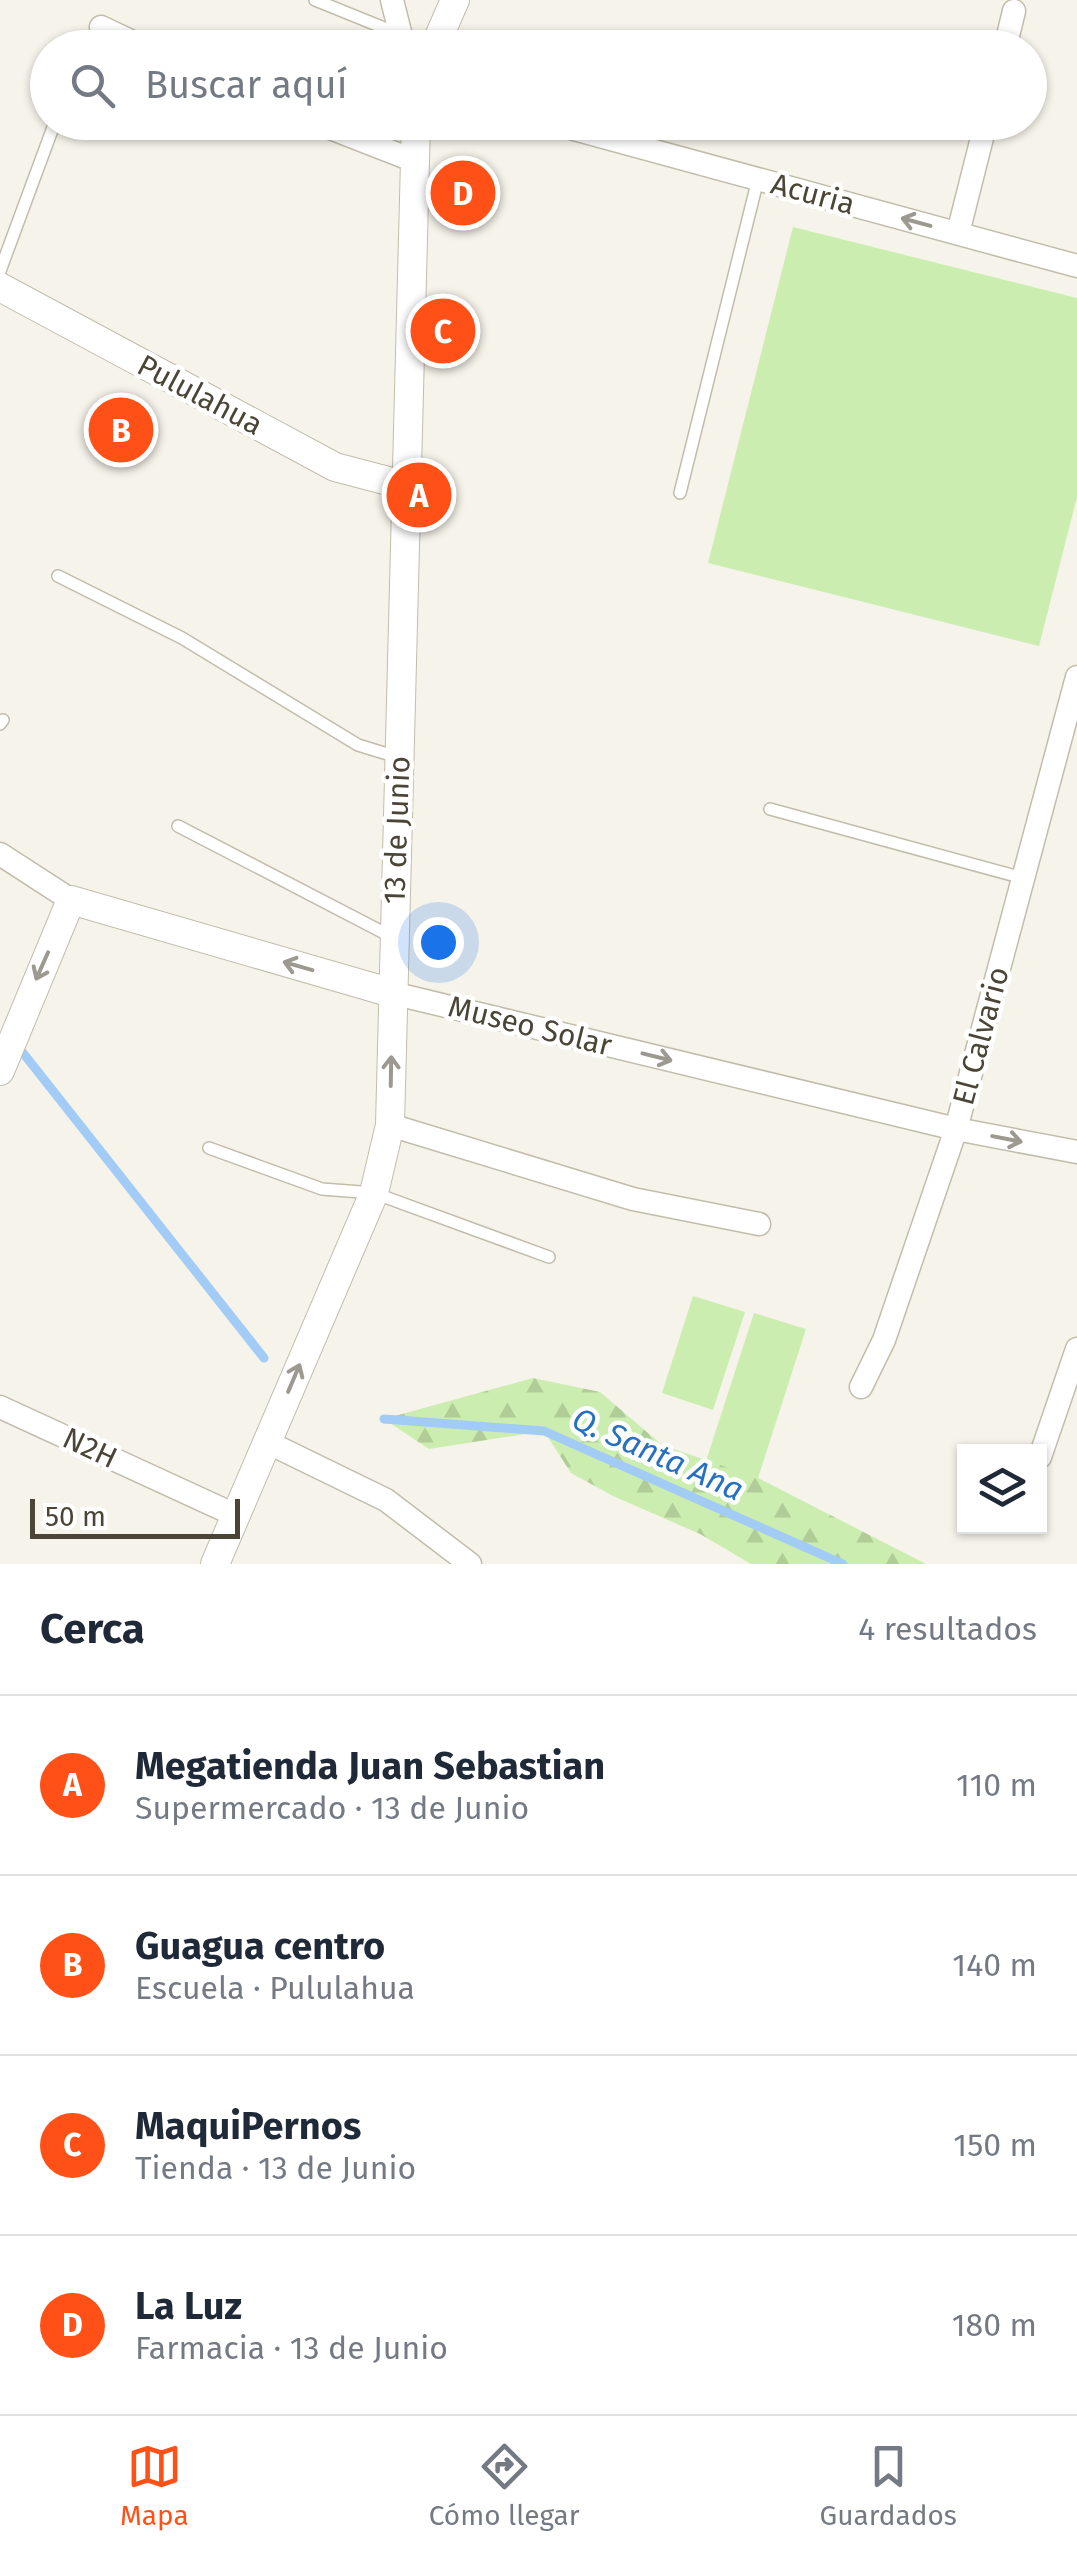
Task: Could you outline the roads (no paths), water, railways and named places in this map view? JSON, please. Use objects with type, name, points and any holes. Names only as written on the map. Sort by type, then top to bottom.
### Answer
[{"type":"street","points":[[392,0],[399,30]]},
{"type":"street","points":[[442,30],[455,0]]},
{"type":"street","points":[[1009,30],[1014,10]]},
{"type":"street","points":[[100,27],[106,30]]},
{"type":"street","points":[[361,140],[416,161]]},
{"type":"street","name":"13 de Junio","points":[[215,1564],[374,1194],[390,1125],[416,140]]},
{"type":"street","name":"Acuria","points":[[614,140],[1077,266]]},
{"type":"street","points":[[958,233],[981,140]]},
{"type":"street","name":"Pululahua","points":[[0,288],[336,468],[407,486]]},
{"type":"street","name":"El Calvario","points":[[861,1388],[884,1340],[956,1129],[1077,677]]},
{"type":"street","name":"Museo Solar","points":[[0,854],[71,900],[392,993],[956,1129],[1077,1152]]},
{"type":"street","points":[[0,1071],[71,900]]},
{"type":"street","points":[[390,1125],[634,1200],[759,1224]]},
{"type":"street","points":[[1044,1444],[1077,1350]]},
{"type":"street","name":"N2H","points":[[0,1407],[235,1515]]},
{"type":"street","points":[[266,1442],[386,1500],[470,1564]]},
{"type":"lane","points":[[315,0],[379,30]]},
{"type":"lane","points":[[0,271],[48,140]]},
{"type":"lane","points":[[680,493],[758,179]]},
{"type":"lane","points":[[58,576],[182,638],[358,745],[399,757]]},
{"type":"lane","points":[[770,809],[1023,878]]},
{"type":"lane","points":[[178,826],[394,938]]},
{"type":"lane","points":[[210,1148],[322,1189],[374,1194],[549,1257]]},
{"type":"waterway","name":"Q. Santa Ana","points":[[16,1044],[264,1358]]},
{"type":"waterway","name":"Q. Santa Ana","points":[[384,1419],[544,1431],[843,1564]]},
{"type":"place","name":"La Luz","points":[[463,193]]},
{"type":"place","name":"MaquiPernos","points":[[443,331]]},
{"type":"place","name":"Guagua centro","points":[[121,430]]},
{"type":"place","name":"Megatienda Juan Sebastian","points":[[419,495]]}]
